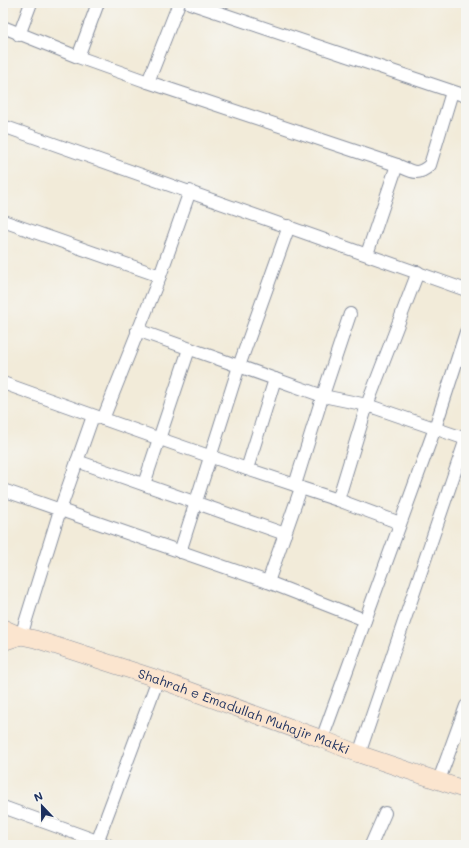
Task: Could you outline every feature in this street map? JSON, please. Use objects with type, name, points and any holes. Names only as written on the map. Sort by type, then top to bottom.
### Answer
[{"type":"street","points":[[19,34],[31,3]]},
{"type":"street","points":[[78,57],[98,3]]},
{"type":"street","points":[[148,82],[179,3]]},
{"type":"street","points":[[190,3],[466,96]]},
{"type":"street","points":[[3,27],[78,57],[148,82],[397,165],[415,173],[423,172],[430,165],[452,92]]},
{"type":"street","points":[[3,126],[289,226],[466,290]]},
{"type":"street","points":[[367,254],[397,165]]},
{"type":"street","points":[[7,638],[60,510],[77,460],[138,330],[160,276],[190,191]]},
{"type":"street","points":[[3,221],[160,276]]},
{"type":"street","points":[[180,552],[239,366],[289,226]]},
{"type":"street","points":[[338,500],[367,405],[418,272]]},
{"type":"street","points":[[268,582],[285,534],[322,396],[350,314]]},
{"type":"street","points":[[138,330],[189,350],[239,366],[322,396],[367,405],[466,439],[359,754]]},
{"type":"street","points":[[322,738],[435,428],[466,332]]},
{"type":"street","points":[[144,484],[189,350]]},
{"type":"street","points":[[247,469],[275,379]]},
{"type":"street","points":[[3,383],[400,522]]},
{"type":"street","points":[[77,460],[285,534]]},
{"type":"street","points":[[3,490],[268,582],[365,620]]},
{"type":"street","name":"Shahrah e Emadullah Muhajir Makki","points":[[7,638],[35,639],[158,679],[322,738],[359,754],[466,790]]},
{"type":"street","points":[[3,807],[100,844],[158,679]]},
{"type":"street","points":[[439,780],[466,706]]},
{"type":"street","points":[[371,845],[384,813]]}]
